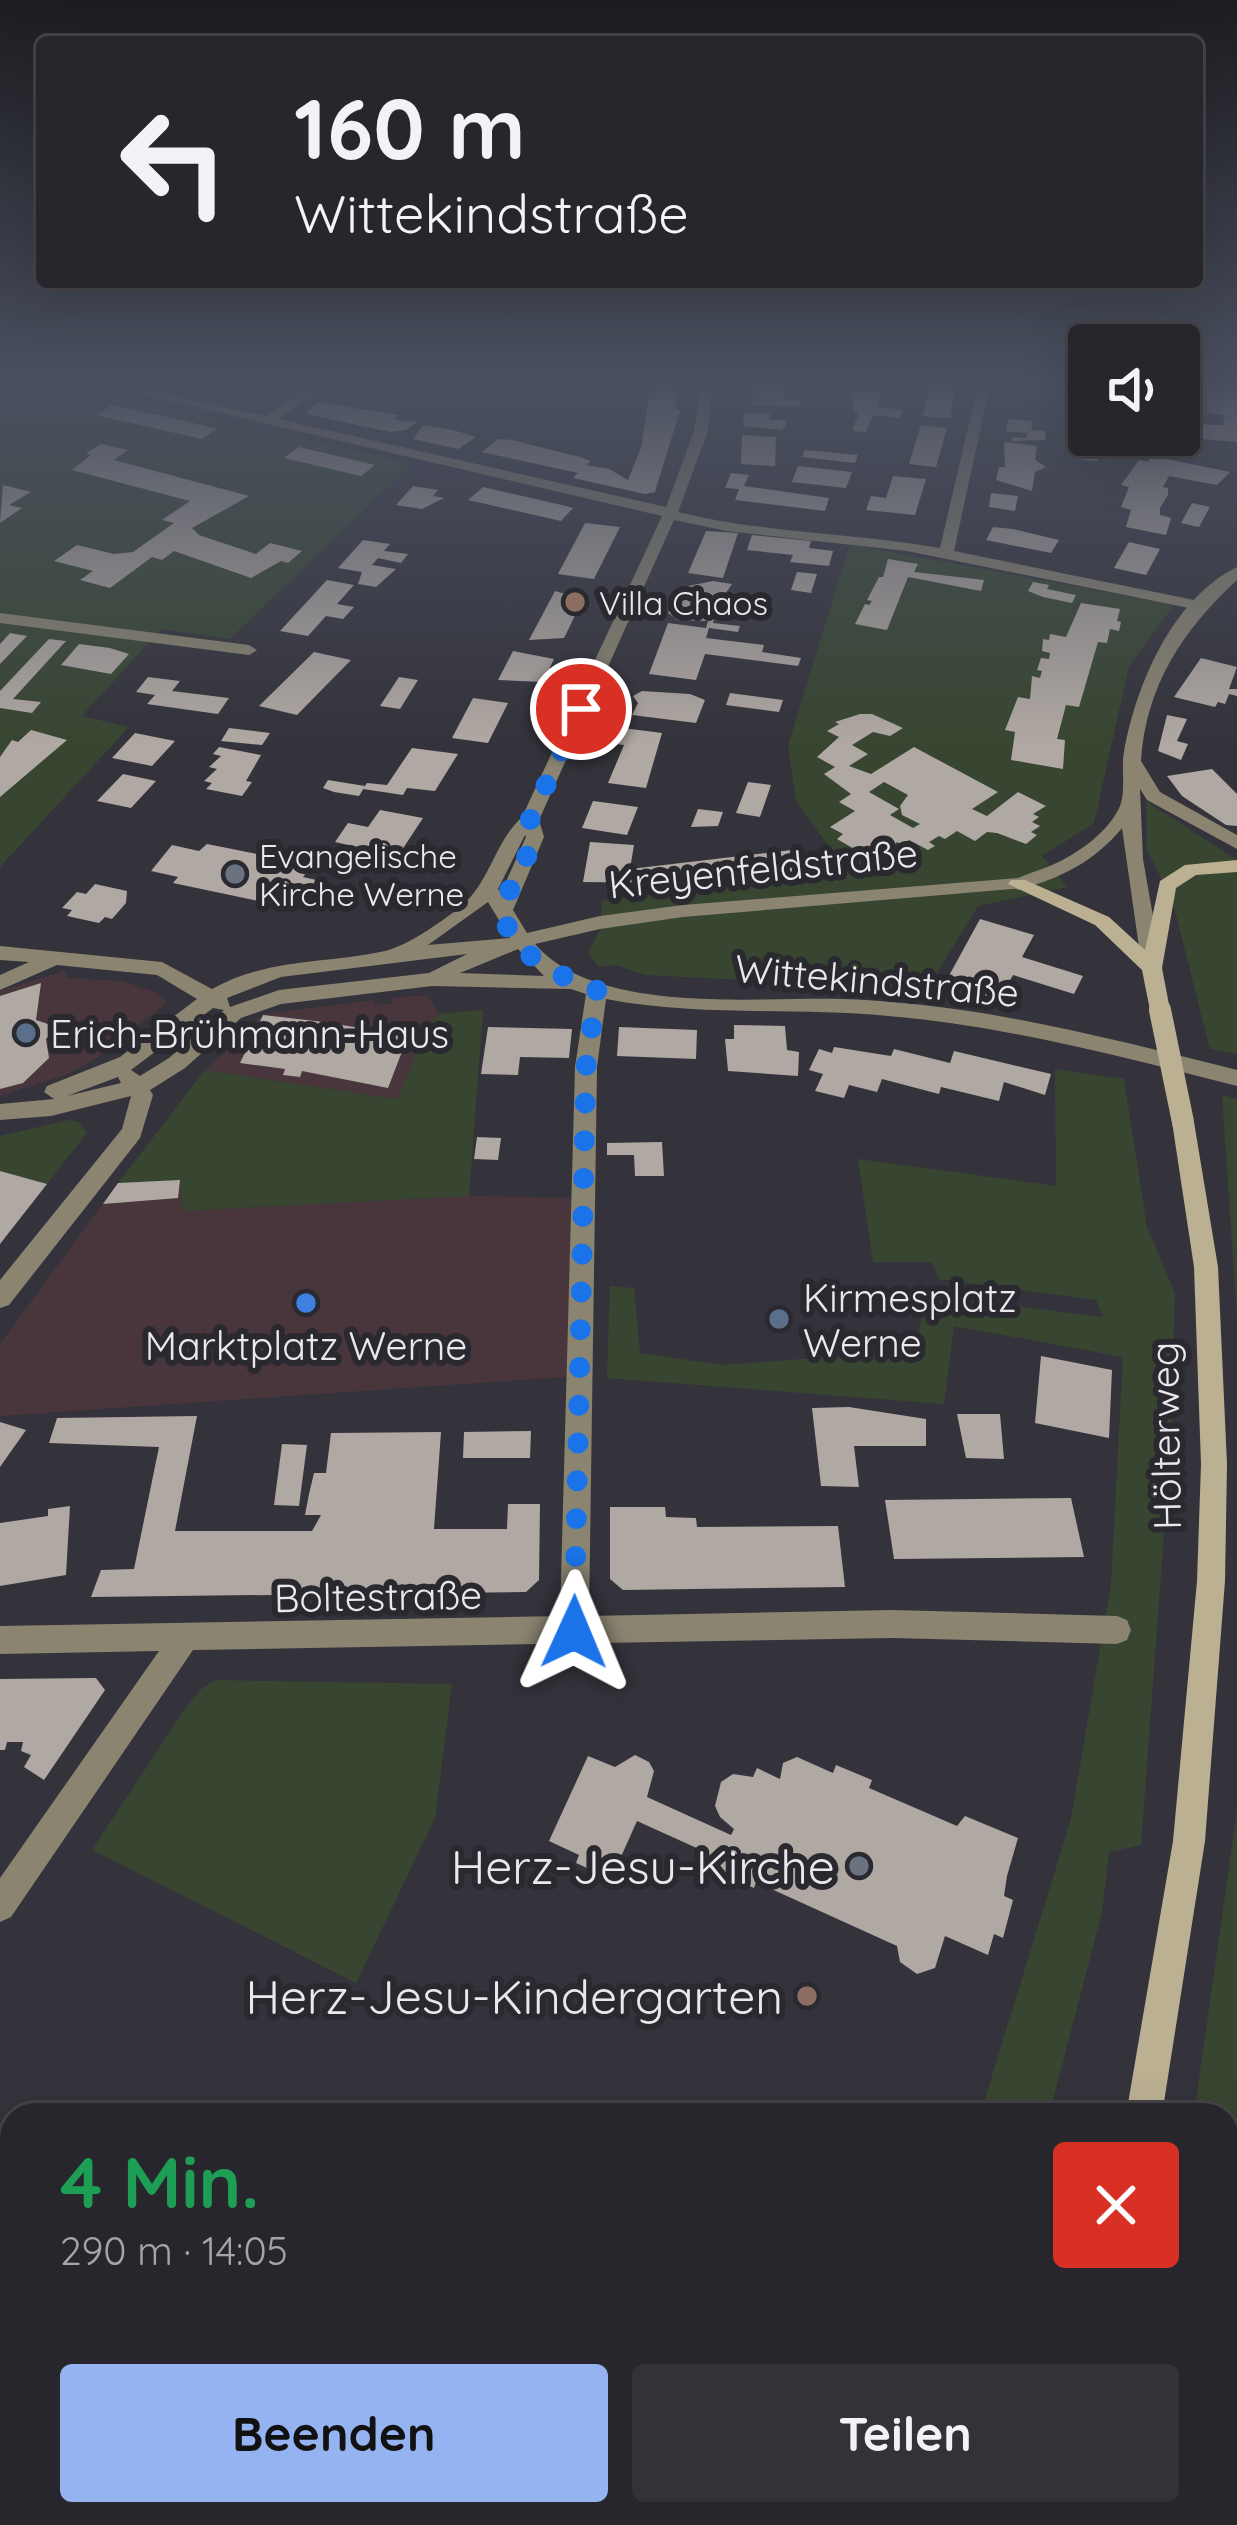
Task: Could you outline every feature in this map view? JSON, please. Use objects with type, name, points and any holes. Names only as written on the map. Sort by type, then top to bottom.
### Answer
[{"type":"main road","points":[[1152,968],[1168,885],[1192,869],[1237,866]]},
{"type":"main road","points":[[1018,884],[1102,921],[1152,968]]},
{"type":"main road","name":"Hölterweg","points":[[1146,2103],[1189,1840],[1204,1696],[1214,1464],[1206,1268],[1152,968]]},
{"type":"street","points":[[650,507],[684,521],[946,552],[1199,605]]},
{"type":"street","points":[[520,943],[489,890],[513,834],[530,820],[672,507]]},
{"type":"street","points":[[946,552],[956,507]]},
{"type":"street","name":"Hölterweg","points":[[1152,968],[1127,809],[1130,758],[1154,681],[1199,605],[1237,572]]},
{"type":"street","points":[[0,618],[248,650]]},
{"type":"street","points":[[1130,758],[1153,796],[1237,843]]},
{"type":"street","name":"Kreyenfeldstraße","points":[[431,979],[542,932],[602,920],[944,886],[1018,884],[1067,869],[1088,856],[1101,846],[1127,809]]},
{"type":"street","points":[[504,909],[535,837],[530,820]]},
{"type":"street","name":"Kreyenfeldstraße","points":[[398,955],[452,921],[489,890]]},
{"type":"street","name":"Kreyenfeldstraße","points":[[3,1111],[118,1068],[151,1048],[209,996],[245,979],[280,970],[520,943]]},
{"type":"street","name":"Wittekindstraße","points":[[520,943],[532,958],[586,986],[645,998],[880,1008],[976,1018],[1237,1078]]},
{"type":"street","points":[[0,953],[161,969],[234,1013]]},
{"type":"street","points":[[0,983],[52,959]]},
{"type":"street","name":"Kreyenfeldstraße","points":[[3,1111],[52,1108],[139,1085],[177,1063],[234,1013],[278,997],[431,979],[586,986]]},
{"type":"street","points":[[574,1632],[586,986]]},
{"type":"street","points":[[0,1298],[132,1132],[142,1095],[139,1085],[118,1068]]},
{"type":"street","name":"Boltestraße","points":[[0,1640],[892,1624],[1117,1630]]},
{"type":"street","points":[[0,1906],[185,1638]]},
{"type":"shaded area","points":[[64,971],[68,978],[121,981],[155,992],[168,1002],[94,1060],[68,1074],[0,1096],[0,991]]},
{"type":"shaded area","points":[[427,995],[439,1014],[430,1022],[397,1099],[205,1070],[264,1014],[374,1000],[375,1005],[393,1003],[393,998]]},
{"type":"shaded area","name":"Marktplatz Werne","points":[[180,1180],[183,1211],[469,1196],[583,1198],[579,1376],[0,1416],[0,1344],[118,1183]]},
{"type":"green space","points":[[0,507],[367,507],[230,639],[161,629],[82,716],[129,727],[0,867]]},
{"type":"green space","points":[[850,544],[1174,605],[1129,666],[1094,823],[1042,856],[1067,887],[978,906],[927,989],[646,975],[615,965],[599,967],[588,953],[600,930],[602,901],[845,869],[796,801],[788,745]]},
{"type":"green space","points":[[1146,801],[1237,860],[1237,1054],[1210,1049],[1172,899],[1147,850]]},
{"type":"green space","points":[[483,1010],[469,1196],[183,1211],[180,1181],[118,1183],[205,1070],[397,1099],[430,1022],[439,1014]]},
{"type":"green space","points":[[1055,1069],[1124,1079],[1147,1227],[1175,1293],[1171,1439],[1141,1845],[1109,1852],[1102,1912],[1052,2103],[984,2103],[1071,1819],[1111,1584],[1123,1357],[954,1326],[944,1404],[607,1378],[610,1286],[634,1288],[640,1353],[723,1365],[911,1351],[917,1343],[925,1295],[1103,1317],[1096,1300],[939,1279],[932,1262],[873,1262],[858,1159],[1056,1186]]},
{"type":"green space","points":[[1222,1095],[1237,1099],[1237,1317]]},
{"type":"green space","points":[[69,1120],[79,1122],[87,1133],[47,1184],[0,1171],[0,1136]]},
{"type":"green space","points":[[216,1680],[452,1684],[435,1818],[356,1983],[92,1850],[184,1710],[201,1689]]},
{"type":"green space","points":[[1237,1810],[1237,2103],[1196,2103]]},
{"type":"building","points":[[1,507],[22,508],[0,523]]},
{"type":"building","points":[[181,507],[230,507],[192,528],[199,535],[256,554],[270,543],[302,551],[288,563],[281,561],[251,578],[174,551],[162,560],[152,557],[110,588],[80,580],[93,571],[54,561],[77,545],[114,554],[133,552],[174,523],[162,520]]},
{"type":"building","points":[[498,507],[573,508],[561,521]]},
{"type":"building","points":[[867,507],[917,507],[915,515]]},
{"type":"building","points":[[1121,507],[1161,507],[1160,515],[1171,518],[1166,535],[1126,527],[1131,510]]},
{"type":"building","points":[[1190,507],[1210,507],[1199,527],[1181,523]]},
{"type":"building","points":[[585,523],[620,527],[594,579],[558,574]]},
{"type":"building","points":[[993,527],[1059,540],[1051,553],[986,540]]},
{"type":"building","points":[[706,531],[738,533],[723,578],[688,573]]},
{"type":"building","points":[[752,535],[811,541],[809,548],[833,551],[829,566],[790,562],[793,555],[747,550]]},
{"type":"building","points":[[363,540],[390,544],[384,551],[408,554],[401,563],[378,558],[372,565],[396,569],[376,587],[358,584],[362,572],[338,568]]},
{"type":"building","points":[[1129,542],[1160,549],[1146,575],[1114,568]]},
{"type":"building","points":[[888,559],[918,564],[914,572],[984,580],[981,591],[908,577],[887,630],[855,624],[865,604],[872,601],[867,600],[883,577]]},
{"type":"building","points":[[797,572],[817,574],[811,593],[791,590]]},
{"type":"building","points":[[327,580],[354,585],[337,604],[354,607],[343,619],[326,616],[308,636],[280,631]]},
{"type":"building","points":[[713,581],[732,584],[723,597],[718,596],[713,623],[740,626],[738,632],[709,628],[706,638],[764,645],[762,652],[801,658],[798,666],[705,654],[696,680],[649,674],[668,623],[706,628],[708,621],[678,620],[668,613],[683,594],[678,588]]},
{"type":"building","points":[[1033,582],[1076,595],[1072,603],[1043,597],[1028,591]]},
{"type":"building","points":[[555,591],[583,599],[564,638],[529,640]]},
{"type":"building","points":[[1081,603],[1120,609],[1117,621],[1121,622],[1119,631],[1110,629],[1107,643],[1098,642],[1079,707],[1066,705],[1057,739],[1065,740],[1063,769],[1011,760],[1015,732],[1005,730],[1018,697],[1030,699],[1032,676],[1040,678],[1042,671],[1037,670],[1041,658],[1049,659],[1050,653],[1042,651],[1043,639],[1049,640],[1050,634],[1066,637]]},
{"type":"building","points":[[10,633],[27,636],[0,664],[0,644]]},
{"type":"building","points":[[49,639],[66,641],[13,699],[41,702],[32,713],[0,708],[0,691]]},
{"type":"building","points":[[79,644],[129,654],[111,674],[61,665]]},
{"type":"building","points":[[513,651],[554,659],[543,682],[498,680]]},
{"type":"building","points":[[314,652],[351,660],[297,715],[259,706]]},
{"type":"building","points":[[1201,658],[1237,667],[1229,689],[1237,689],[1237,696],[1229,694],[1225,704],[1218,702],[1215,707],[1174,697]]},
{"type":"building","points":[[148,677],[180,681],[172,691],[229,698],[218,714],[147,704],[155,695],[136,692]]},
{"type":"building","points":[[399,677],[418,680],[400,709],[380,706]]},
{"type":"building","points":[[642,691],[690,694],[705,700],[696,723],[632,715],[638,703],[633,696]]},
{"type":"building","points":[[730,693],[783,700],[779,712],[726,705]]},
{"type":"building","points":[[473,698],[508,703],[488,743],[452,738]]},
{"type":"building","points":[[872,714],[903,728],[890,736],[873,732],[852,745],[868,754],[849,766],[871,774],[914,747],[998,792],[972,809],[987,816],[1018,792],[1046,806],[1033,814],[1039,817],[1032,822],[1040,826],[1031,832],[1037,835],[1026,844],[987,832],[975,841],[957,831],[929,842],[935,846],[928,850],[909,840],[902,845],[897,842],[883,857],[870,850],[863,854],[837,839],[843,834],[830,827],[855,811],[839,802],[851,794],[824,774],[835,767],[817,757],[839,737],[827,731],[839,724],[835,722]],"holes":[[[884,782],[908,795],[900,806],[902,815],[920,824],[913,828],[890,815],[899,809],[869,792]]]},
{"type":"building","points":[[1167,715],[1187,719],[1177,741],[1188,744],[1181,760],[1158,751]]},
{"type":"building","points":[[229,728],[270,733],[262,745],[221,741]]},
{"type":"building","points":[[623,728],[662,733],[646,788],[608,783],[624,745],[616,744]]},
{"type":"building","points":[[31,730],[67,740],[0,797],[0,757],[12,740],[18,742]]},
{"type":"building","points":[[135,733],[175,741],[152,766],[112,758]]},
{"type":"building","points":[[219,747],[261,755],[242,796],[206,789],[212,783],[204,781],[217,769],[209,767],[221,756],[213,754]]},
{"type":"building","points":[[412,748],[458,754],[435,791],[407,788],[403,795],[363,789],[367,783],[387,785]]},
{"type":"building","points":[[1212,769],[1237,794],[1237,826],[1226,825],[1182,796],[1167,776]]},
{"type":"building","points":[[123,774],[156,781],[131,808],[97,801]]},
{"type":"building","points":[[328,780],[365,786],[359,796],[334,792],[323,788]]},
{"type":"building","points":[[748,782],[771,785],[760,817],[736,813]]},
{"type":"building","points":[[593,801],[638,807],[627,835],[582,828]]},
{"type":"building","points":[[698,809],[723,812],[718,826],[691,827]]},
{"type":"building","points":[[380,810],[423,818],[398,856],[335,842],[348,823],[368,827]]},
{"type":"building","points":[[590,842],[634,845],[630,869],[792,850],[802,875],[661,889],[659,883],[583,882]]},
{"type":"building","name":"Evangelische Kirche Werne","points":[[207,844],[312,865],[303,877],[321,881],[309,897],[292,893],[282,906],[173,883],[178,877],[151,871],[172,845],[199,851]]},
{"type":"building","points":[[95,884],[127,891],[126,903],[112,919],[105,917],[99,923],[67,916],[72,910],[62,908],[77,892],[86,894]]},
{"type":"building","points":[[980,919],[1034,935],[1022,957],[1083,976],[1074,994],[1013,975],[999,1000],[945,983]]},
{"type":"building","name":"Erich-Brühmann-Haus","points":[[41,983],[36,1020],[57,1027],[46,1039],[49,1058],[23,1083],[0,1089],[0,996]]},
{"type":"building","points":[[263,1015],[408,1036],[388,1088],[302,1071],[300,1077],[283,1075],[285,1069],[240,1063]]},
{"type":"building","points":[[734,1025],[785,1026],[787,1050],[799,1052],[798,1076],[728,1071],[725,1039],[734,1039]]},
{"type":"building","points":[[488,1027],[572,1029],[569,1058],[520,1057],[518,1075],[481,1074]]},
{"type":"building","points":[[619,1027],[697,1030],[696,1059],[617,1056]]},
{"type":"building","points":[[834,1047],[891,1056],[894,1049],[950,1063],[954,1051],[1051,1074],[1045,1095],[1004,1082],[999,1101],[941,1087],[939,1094],[882,1079],[877,1092],[849,1085],[844,1098],[815,1091],[823,1074],[809,1070],[819,1049],[832,1053]]},
{"type":"building","points":[[477,1137],[501,1138],[498,1160],[474,1159]]},
{"type":"building","points":[[662,1142],[664,1176],[635,1176],[634,1155],[607,1155],[607,1143]]},
{"type":"building","points":[[0,1171],[47,1184],[0,1244]]},
{"type":"building","points":[[180,1180],[178,1198],[103,1204],[118,1183]]},
{"type":"building","points":[[1041,1356],[1112,1370],[1109,1438],[1035,1423]]},
{"type":"building","points":[[849,1407],[926,1419],[926,1446],[854,1446],[859,1487],[821,1486],[812,1408]]},
{"type":"building","points":[[957,1414],[1000,1414],[1004,1459],[966,1458]]},
{"type":"building","points":[[197,1416],[175,1531],[312,1531],[321,1515],[305,1515],[309,1494],[314,1473],[326,1473],[331,1433],[441,1432],[434,1529],[507,1529],[508,1504],[540,1504],[539,1580],[526,1592],[91,1597],[101,1570],[134,1569],[159,1447],[49,1443],[57,1418]]},
{"type":"building","points":[[0,1422],[26,1430],[0,1467]]},
{"type":"building","points":[[531,1431],[530,1458],[463,1458],[464,1432]]},
{"type":"building","points":[[282,1444],[307,1445],[299,1506],[274,1505]]},
{"type":"building","points":[[1071,1498],[1084,1557],[894,1559],[885,1500]]},
{"type":"building","points":[[70,1506],[66,1575],[0,1586],[0,1523],[48,1516],[48,1509]]},
{"type":"building","points":[[610,1507],[665,1507],[666,1517],[696,1518],[697,1527],[838,1526],[845,1587],[623,1590],[610,1579]]},
{"type":"building","points":[[96,1678],[105,1690],[44,1780],[24,1767],[31,1755],[21,1751],[23,1742],[7,1742],[5,1750],[0,1750],[0,1679]]},
{"type":"building","name":"Herz-Jesu-Kirche","points":[[635,1755],[649,1762],[654,1771],[647,1797],[731,1835],[734,1829],[715,1806],[721,1782],[733,1774],[753,1777],[757,1768],[780,1779],[783,1763],[797,1757],[833,1773],[836,1765],[872,1780],[869,1788],[957,1826],[965,1816],[1018,1838],[1004,1896],[1013,1900],[1003,1938],[994,1934],[988,1955],[945,1936],[935,1968],[917,1974],[900,1962],[897,1946],[756,1882],[754,1888],[710,1868],[697,1859],[701,1850],[637,1821],[611,1879],[576,1863],[579,1855],[549,1841],[588,1756],[615,1767]]},
{"type":"place","name":"Villa Chaos","points":[[575,602]]},
{"type":"place","name":"Evangelische Kirche Werne","points":[[235,874]]},
{"type":"place","name":"Erich-Brühmann-Haus","points":[[26,1033]]},
{"type":"place","name":"Marktplatz Werne","points":[[306,1303]]},
{"type":"place","name":"Kirmesplatz Werne","points":[[779,1319]]},
{"type":"place","name":"Herz-Jesu-Kirche","points":[[859,1866]]},
{"type":"place","name":"Herz-Jesu-Kindergarten","points":[[807,1996]]},
{"type":"route","points":[[574,1632],[586,1067],[597,989],[575,983],[532,958],[508,925],[504,909],[535,837],[530,820],[581,709]]}]
